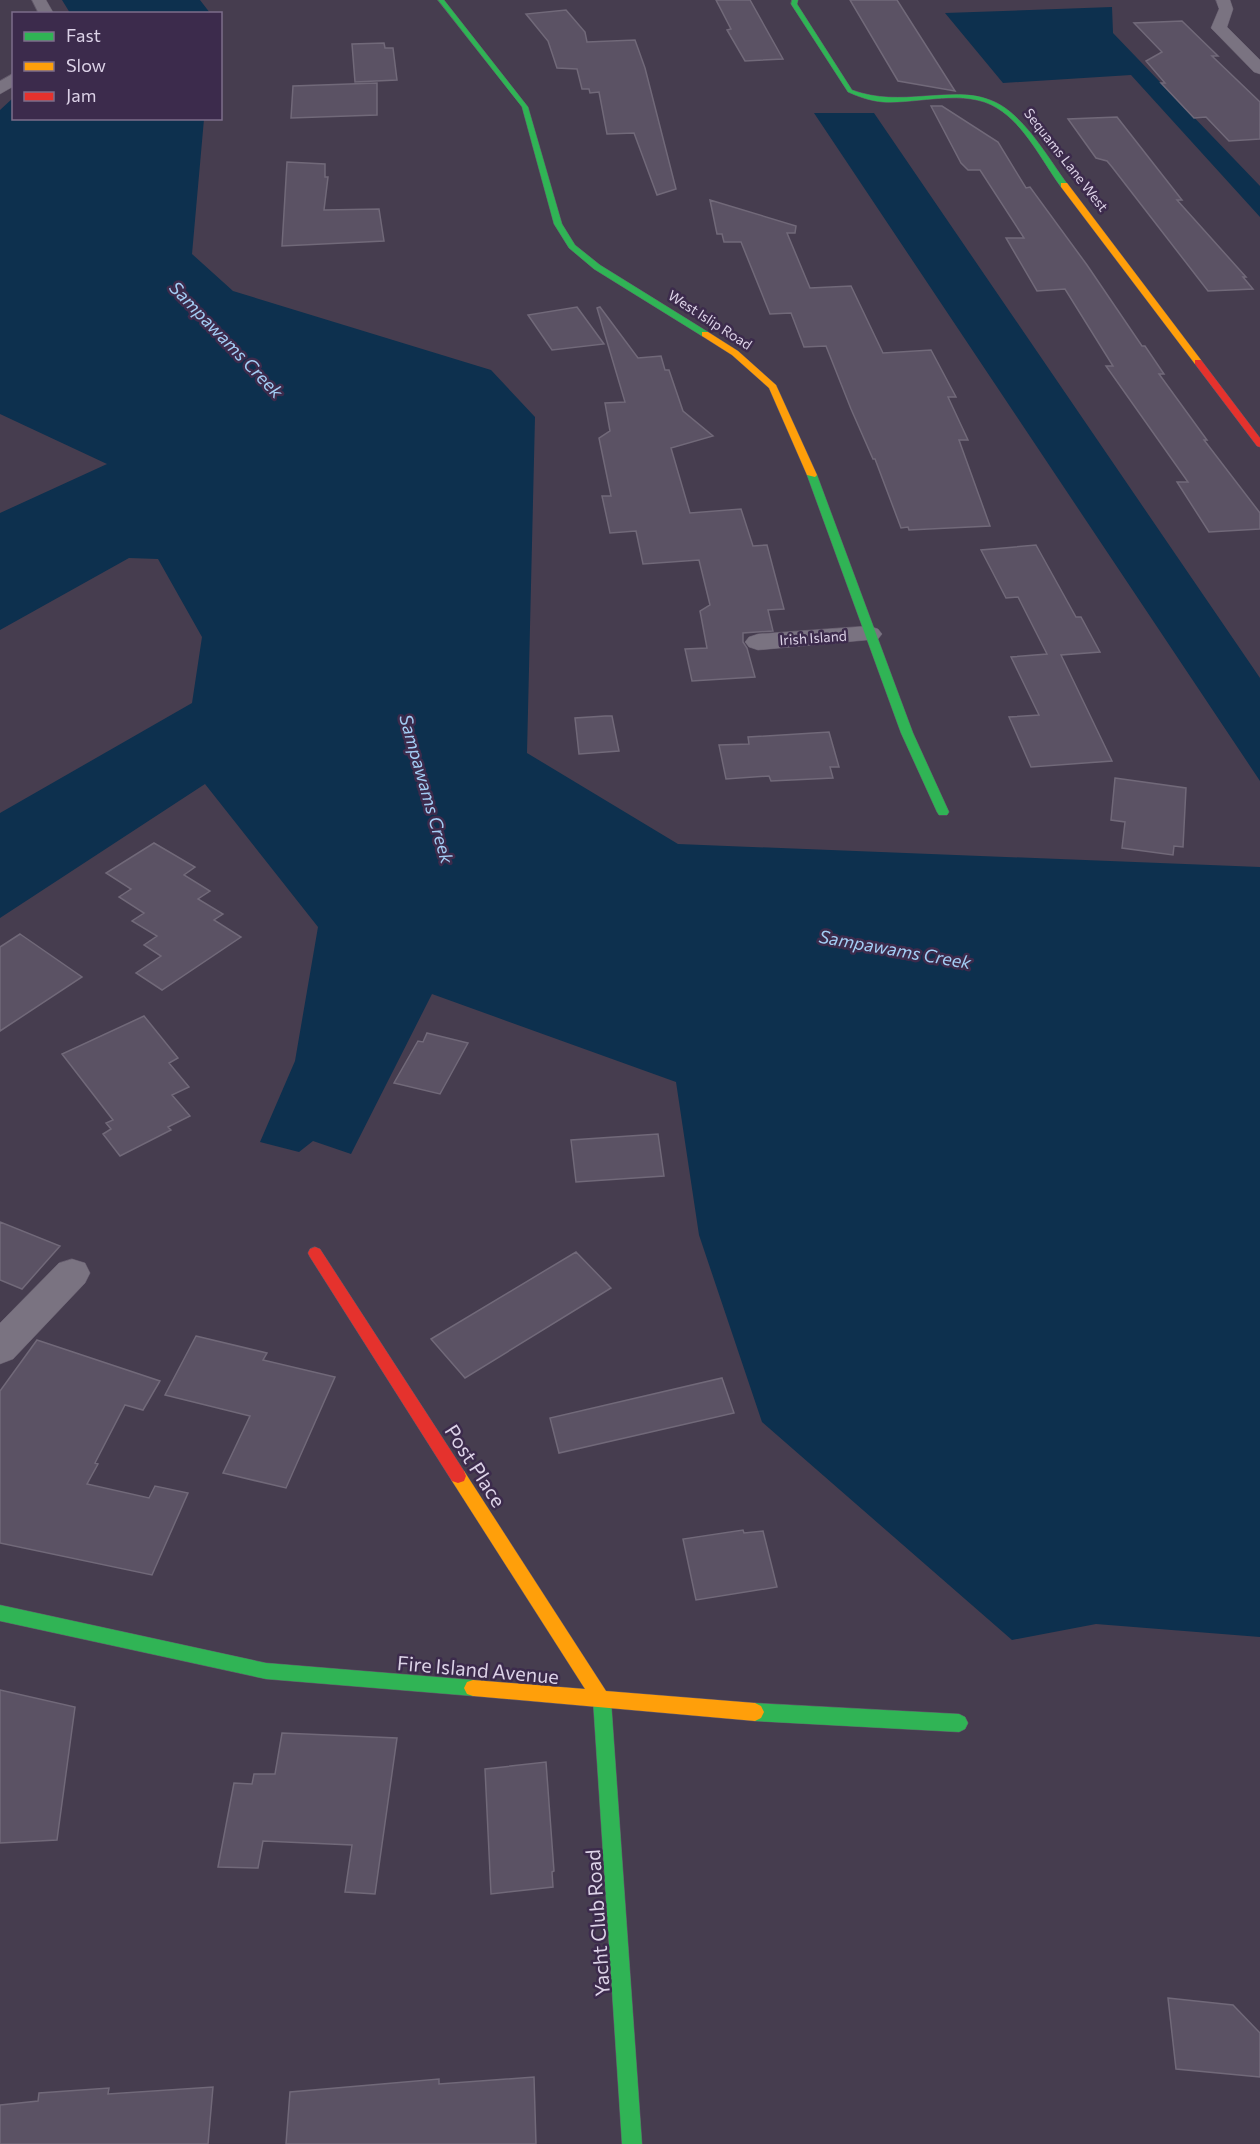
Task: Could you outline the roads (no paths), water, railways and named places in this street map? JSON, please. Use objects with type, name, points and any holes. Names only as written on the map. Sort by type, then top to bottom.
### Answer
[{"type":"street","name":"West Islip Road","points":[[441,0],[525,107],[558,224],[572,246],[597,267],[735,353],[773,387],[820,494],[869,634],[908,733],[943,812]]},
{"type":"street","name":"Sequams Lane West","points":[[795,0],[794,4],[850,91],[857,96],[875,99],[963,98],[993,103],[1011,116],[1260,444]]},
{"type":"street","points":[[1223,0],[1226,9],[1219,28],[1260,69]]},
{"type":"street","points":[[0,89],[12,80]]},
{"type":"street","name":"Irish Island","points":[[758,642],[869,634]]},
{"type":"street","name":"Post Place","points":[[315,1253],[602,1700]]},
{"type":"street","points":[[0,1348],[72,1273]]},
{"type":"street","name":"Fire Island Avenue","points":[[0,1612],[266,1671],[755,1712],[959,1723]]},
{"type":"street","name":"Yacht Club Road","points":[[602,1700],[632,2144]]},
{"type":"water","points":[[62,0],[200,0],[209,12],[69,12]]},
{"type":"water","points":[[1112,7],[1113,33],[1260,186],[1260,217],[1131,75],[1003,83],[945,13]]},
{"type":"water","name":"Sampawams Creek","points":[[12,99],[12,120],[204,120],[192,254],[233,291],[491,370],[535,417],[527,753],[678,844],[1260,867],[1260,1637],[1096,1624],[1012,1640],[762,1422],[699,1235],[676,1082],[432,994],[351,1154],[313,1141],[299,1152],[260,1142],[295,1061],[318,927],[205,784],[0,918],[0,813],[192,703],[202,637],[158,559],[129,558],[0,630],[0,513],[107,464],[0,414],[0,110]]},
{"type":"water","points":[[814,113],[874,113],[1260,678],[1260,781]]}]
